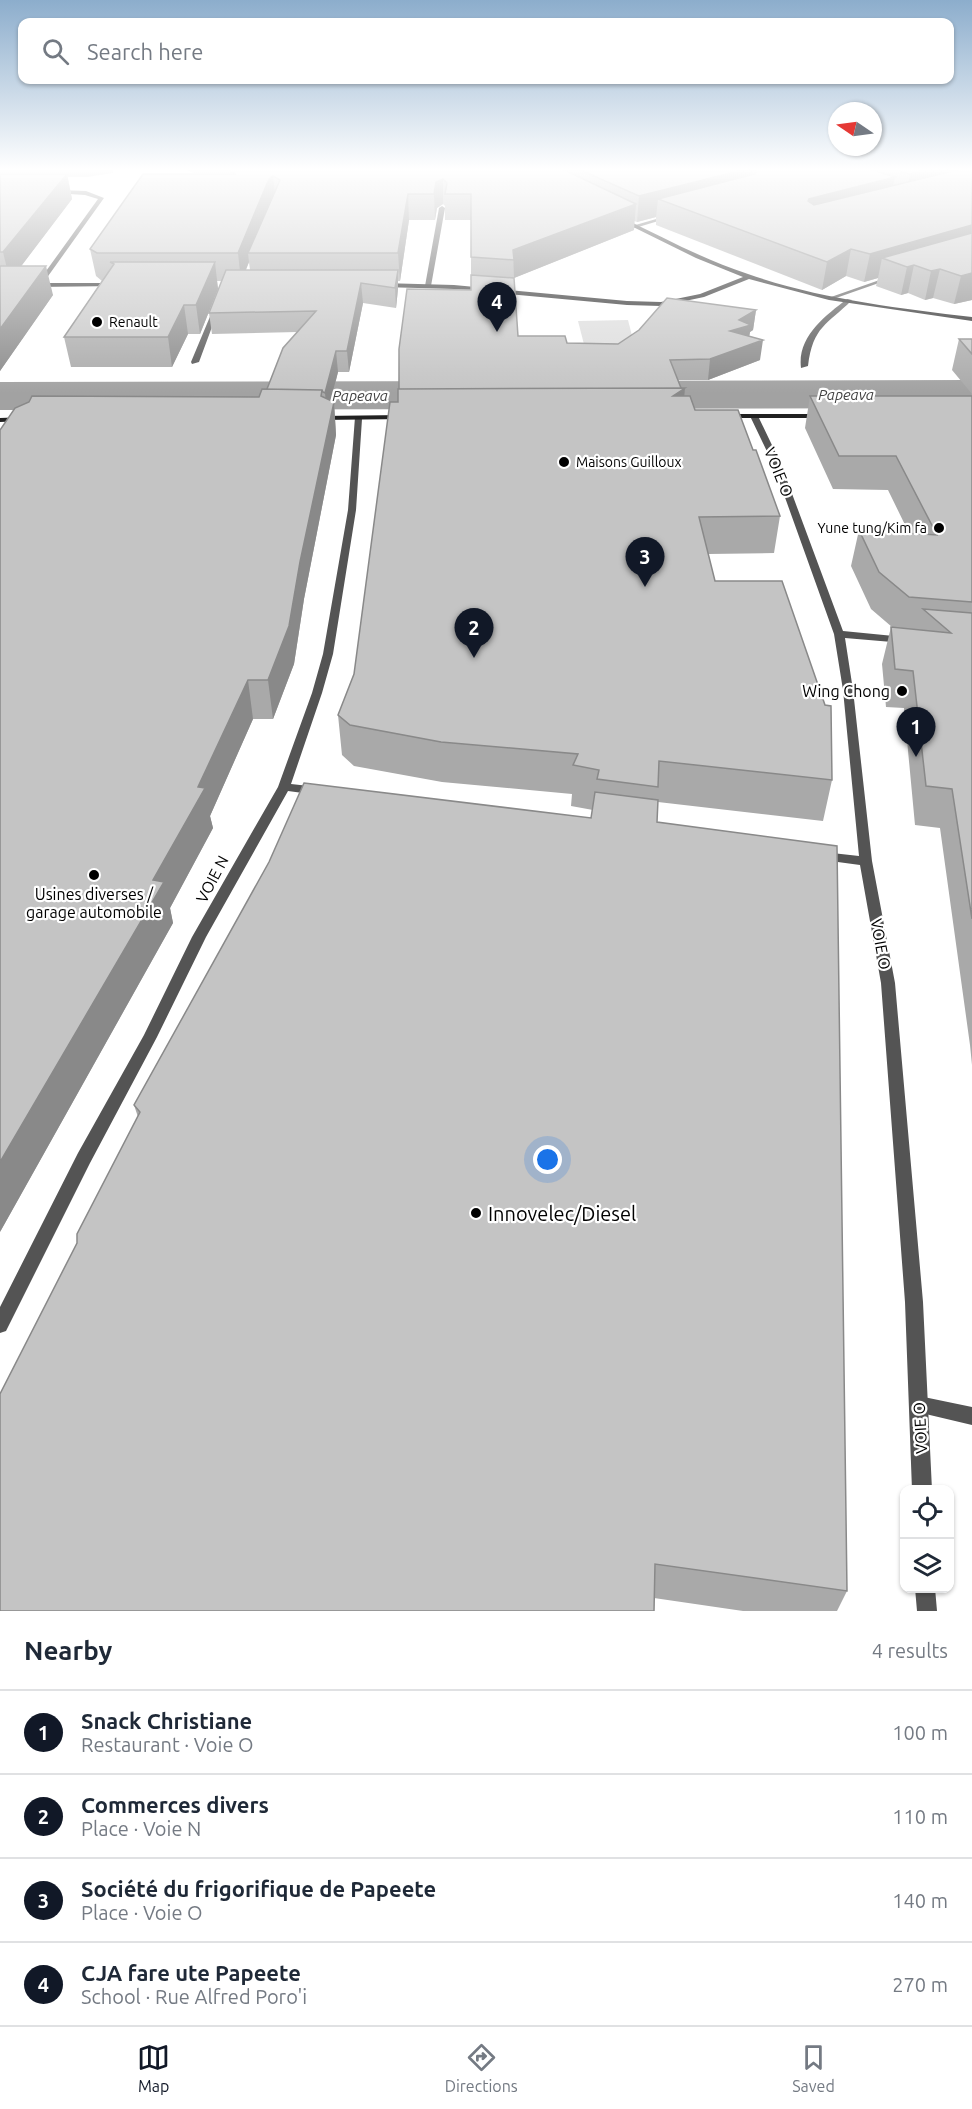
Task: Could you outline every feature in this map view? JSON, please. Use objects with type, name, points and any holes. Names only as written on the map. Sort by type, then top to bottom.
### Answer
[{"type":"main road","points":[[671,243],[748,277],[849,300],[972,319]]},
{"type":"main road","points":[[371,285],[429,286],[651,304],[688,300],[748,277]]},
{"type":"main road","points":[[30,285],[127,285]]},
{"type":"main road","points":[[709,416],[826,416]]},
{"type":"main road","points":[[314,418],[416,417]]},
{"type":"main road","points":[[0,420],[33,419]]},
{"type":"street","points":[[39,285],[69,243]]},
{"type":"street","points":[[429,286],[436,243]]},
{"type":"street","points":[[834,297],[898,276]]},
{"type":"street","points":[[195,363],[221,296]]},
{"type":"street","points":[[804,366],[805,350],[815,327],[849,300]]},
{"type":"street","name":"VOIE O","points":[[754,416],[777,464],[839,634],[857,760],[866,861],[888,983],[896,1102],[909,1233],[922,1485]]},
{"type":"street","name":"VOIE N","points":[[0,1325],[84,1158],[150,1037],[199,937],[284,787],[314,703],[328,654],[352,510],[358,419]]},
{"type":"street","points":[[839,634],[914,641]]},
{"type":"street","points":[[284,787],[329,793]]},
{"type":"street","points":[[811,855],[866,861]]},
{"type":"street","points":[[919,1405],[972,1416]]},
{"type":"street","points":[[925,1593],[927,1611]]},
{"type":"shaded area","points":[[628,320],[637,355],[587,356],[578,321]]},
{"type":"building","points":[[0,243],[10,243],[3,252],[0,252]]},
{"type":"building","points":[[94,243],[242,243],[238,253],[97,253],[90,249]]},
{"type":"building","points":[[252,243],[400,243],[398,253],[248,253]]},
{"type":"building","points":[[471,243],[531,243],[513,250],[514,260],[471,257]]},
{"type":"building","points":[[777,243],[908,243],[870,254],[851,249],[827,262]]},
{"type":"building","points":[[935,243],[972,243],[972,273],[961,276],[940,269],[931,271],[914,265],[907,267],[882,258]]},
{"type":"building","points":[[110,262],[215,262],[196,305],[184,305],[168,337],[64,337],[114,264]]},
{"type":"building","points":[[0,266],[46,266],[0,329]]},
{"type":"building","points":[[226,270],[398,270],[395,288],[361,283],[347,351],[336,351],[325,393],[322,390],[267,389],[283,348],[316,311],[209,313]]},
{"type":"building","points":[[471,275],[514,278],[518,336],[565,336],[567,343],[618,344],[639,330],[667,298],[756,310],[739,320],[751,325],[730,331],[763,340],[710,359],[670,360],[681,388],[399,389],[399,349],[407,289],[471,290]]},
{"type":"building","points":[[959,339],[972,339],[972,354]]},
{"type":"building","points":[[685,388],[673,396],[690,396],[695,410],[738,410],[753,450],[756,450],[780,516],[699,517],[715,581],[782,581],[825,705],[831,706],[832,780],[659,761],[658,787],[597,779],[599,770],[573,765],[578,754],[441,742],[350,725],[338,715],[354,674],[390,402],[398,402],[398,389]]},
{"type":"building","name":"Usines diverses / garage automobile","points":[[262,389],[322,390],[321,396],[334,402],[300,562],[289,626],[268,680],[248,680],[198,787],[205,788],[153,880],[164,882],[0,1162],[0,430],[15,408],[29,402],[32,396],[259,397]]},
{"type":"building","name":"Yune tung/Kim fa","points":[[810,396],[972,396],[972,602],[909,597],[879,572],[859,530],[937,535],[896,456],[839,456]]},
{"type":"building","points":[[923,609],[972,613],[972,919],[952,789],[926,786],[913,671],[895,669],[891,627],[951,633]]},
{"type":"building","name":"Innovelec/Diesel","points":[[304,783],[591,818],[595,792],[658,800],[657,822],[837,846],[847,1591],[655,1564],[654,1611],[0,1611],[0,1394],[77,1243],[77,1234],[140,1112],[134,1105],[269,862]]},
{"type":"waterway","name":"Papeava","points":[[0,396],[972,394]]},
{"type":"place","name":"Renault","points":[[97,322]]},
{"type":"place","name":"CJA fare ute Papeete","points":[[497,332]]},
{"type":"place","name":"Maisons Guilloux","points":[[564,462]]},
{"type":"place","name":"Yune tung/Kim fa","points":[[939,528]]},
{"type":"place","name":"Société du frigorifique de Papeete","points":[[645,587]]},
{"type":"place","name":"Commerces divers","points":[[474,658]]},
{"type":"place","name":"Wing Chong","points":[[902,691]]},
{"type":"place","name":"Snack Christiane","points":[[916,757]]},
{"type":"place","name":"Usines diverses / garage automobile","points":[[94,875]]},
{"type":"place","name":"Innovelec/Diesel","points":[[476,1213]]}]
